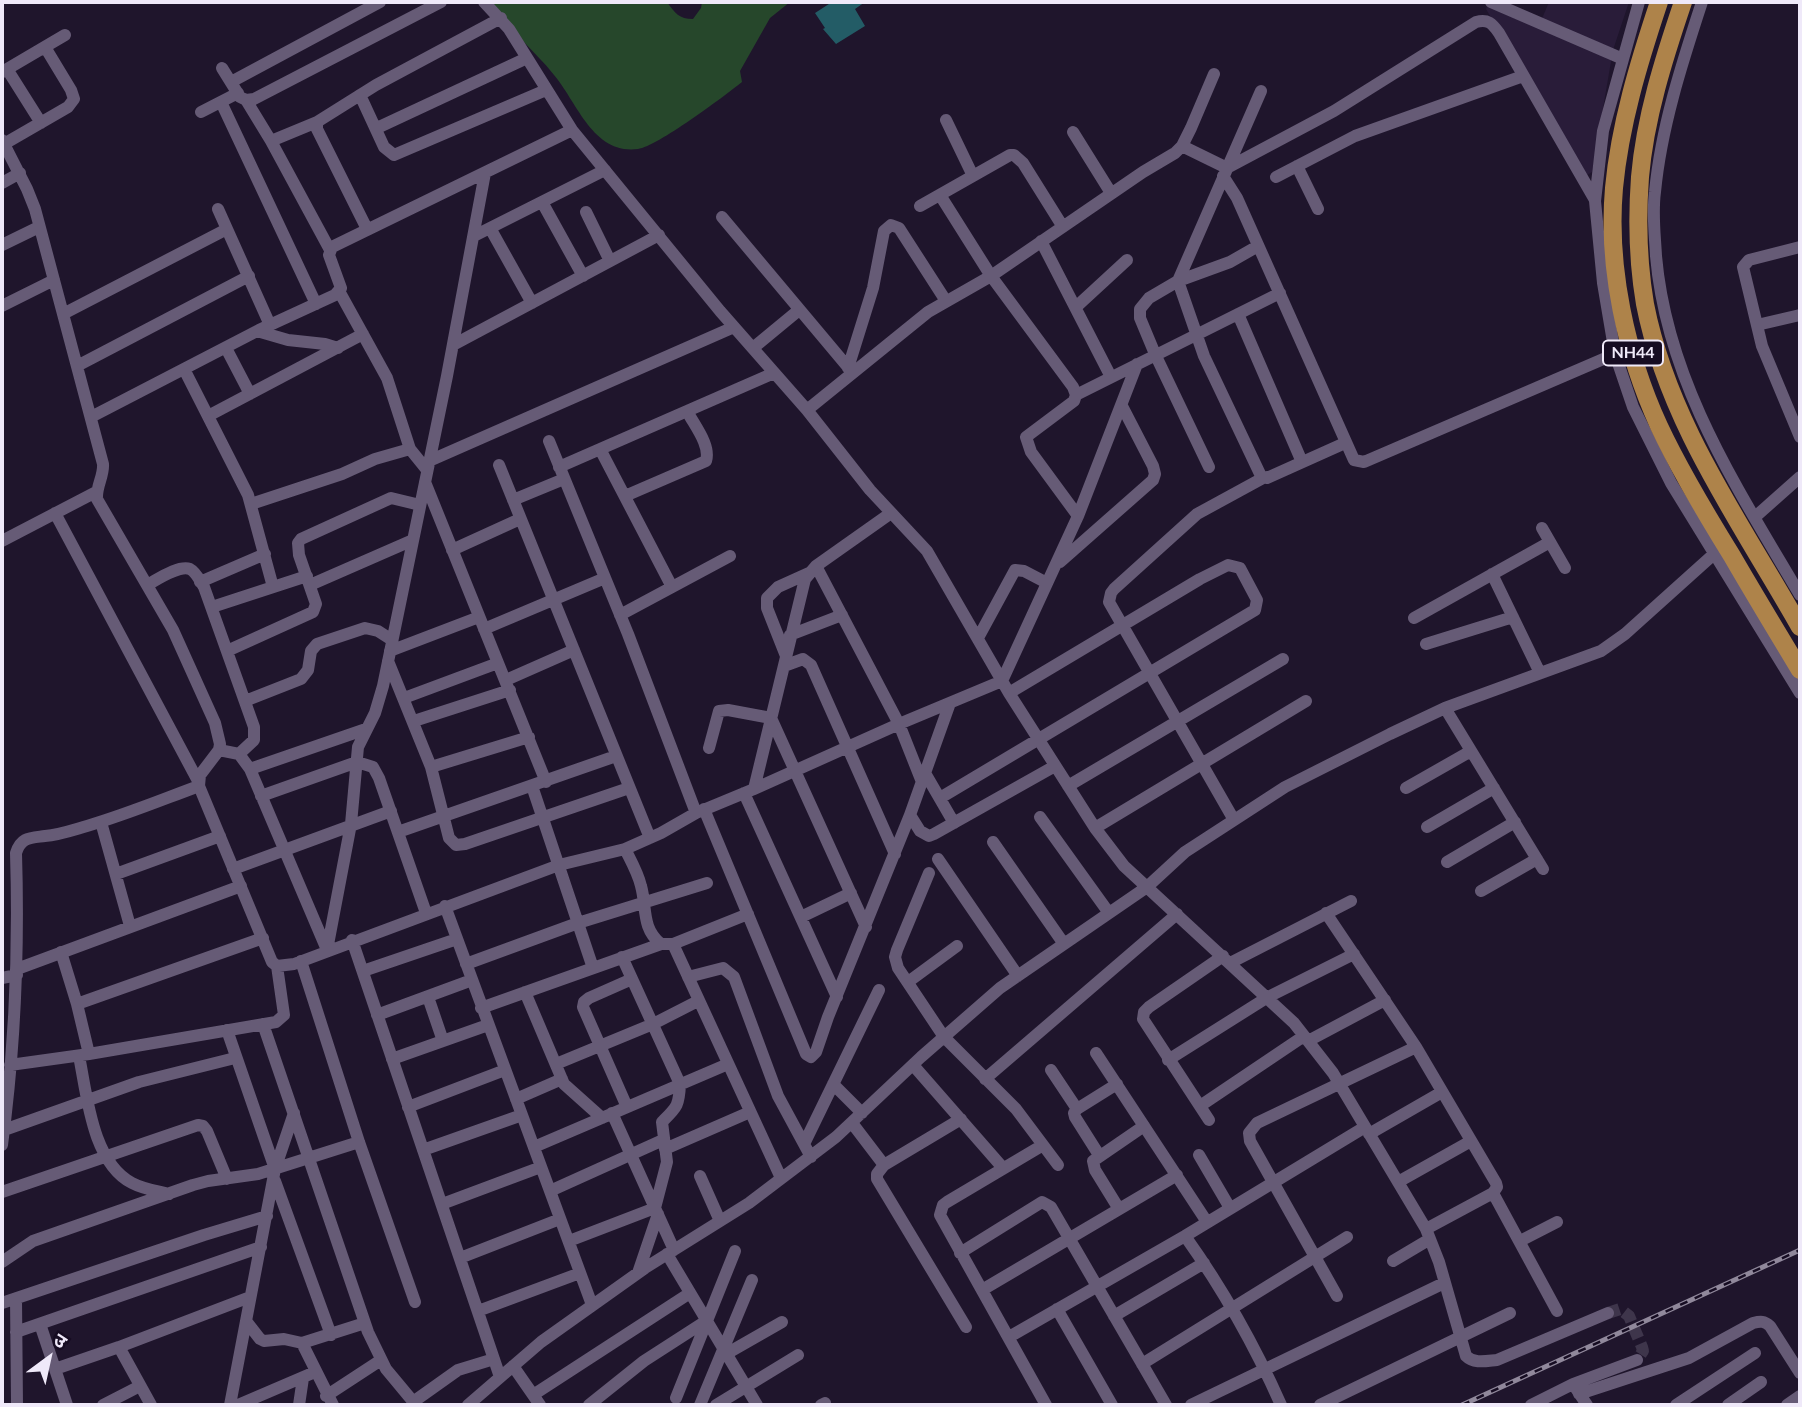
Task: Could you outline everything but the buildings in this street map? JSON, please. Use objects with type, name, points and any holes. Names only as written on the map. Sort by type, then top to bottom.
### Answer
[{"type":"highway","name":"NH44","points":[[1659,2],[1628,106],[1614,190],[1615,262],[1628,337],[1658,425],[1678,464],[1800,670]]},
{"type":"highway","name":"NH44","points":[[1683,2],[1646,132],[1640,176],[1640,259],[1645,303],[1667,379],[1689,431],[1740,526],[1800,627]]},
{"type":"street","points":[[201,112],[238,92],[380,2]]},
{"type":"street","points":[[238,92],[254,99],[441,2]]},
{"type":"street","points":[[484,2],[501,18],[572,130],[734,327],[807,410],[870,490],[927,551],[1009,693],[1095,828],[1124,866],[1268,997],[1306,1038],[1339,1084],[1428,1234],[1466,1356],[1470,1360],[1497,1360],[1608,1313]]},
{"type":"street","points":[[1491,2],[1623,59]]},
{"type":"street","points":[[1639,2],[1603,131],[1595,201],[1603,282],[1615,354],[1633,407],[1652,447],[1800,693]]},
{"type":"street","points":[[1702,2],[1673,102],[1657,172],[1654,216],[1657,268],[1667,325],[1689,391],[1718,454],[1800,596]]},
{"type":"street","points":[[271,141],[317,122],[360,95],[501,18]]},
{"type":"street","points":[[1225,172],[1334,111],[1476,22],[1484,20],[1492,23],[1595,201]]},
{"type":"street","points":[[41,123],[4,70],[65,35]]},
{"type":"street","points":[[45,47],[74,99],[68,107],[3,142],[34,209],[91,417],[104,471],[96,492],[99,504],[173,631],[215,723],[219,750],[200,775],[198,783]]},
{"type":"street","points":[[377,128],[527,58]]},
{"type":"street","points":[[222,68],[271,141],[330,250]]},
{"type":"street","points":[[807,410],[850,370],[916,320],[991,276],[1182,146],[1214,74]]},
{"type":"street","points":[[1276,177],[1373,129],[1522,76]]},
{"type":"street","points":[[360,95],[384,147],[394,155],[546,90]]},
{"type":"street","points":[[1261,91],[1178,281],[1213,377],[1263,478]]},
{"type":"street","points":[[221,102],[316,304]]},
{"type":"street","points":[[946,120],[974,176]]},
{"type":"street","points":[[317,122],[317,129],[367,229]]},
{"type":"street","points":[[546,782],[452,550],[427,471],[410,449],[387,379],[339,292],[340,284],[329,256],[332,247],[572,130]]},
{"type":"street","points":[[1073,132],[1111,193]]},
{"type":"street","points":[[1182,146],[1225,172],[1354,460],[1364,462],[1615,354]]},
{"type":"street","points":[[920,206],[1010,155],[1017,156],[1063,227]]},
{"type":"street","points":[[1297,166],[1318,209]]},
{"type":"street","points":[[474,236],[605,170]]},
{"type":"street","points":[[2,183],[19,173]]},
{"type":"street","points":[[327,950],[351,824],[358,747],[380,700],[453,345],[485,173]]},
{"type":"street","points":[[940,195],[991,276],[1073,387],[1076,396]]},
{"type":"street","points":[[542,202],[583,276]]},
{"type":"street","points":[[218,209],[270,325]]},
{"type":"street","points":[[586,212],[610,261]]},
{"type":"street","points":[[722,217],[850,370]]},
{"type":"street","points":[[850,370],[887,226],[899,228],[946,301]]},
{"type":"street","points":[[2,245],[39,227]]},
{"type":"street","points":[[490,228],[532,303]]},
{"type":"street","points":[[63,314],[227,229]]},
{"type":"street","points":[[453,345],[659,235]]},
{"type":"street","points":[[1041,241],[1111,377]]},
{"type":"street","points":[[1209,467],[1155,354],[1140,318],[1140,309],[1149,298],[1178,281],[1230,262],[1258,246]]},
{"type":"street","points":[[1800,247],[1749,260],[1743,264],[1768,363],[1800,437]]},
{"type":"street","points":[[1076,307],[1127,260]]},
{"type":"street","points":[[77,366],[249,276]]},
{"type":"street","points":[[2,306],[54,280]]},
{"type":"street","points":[[91,417],[339,292]]},
{"type":"street","points":[[1078,516],[1031,452],[1026,437],[1031,431],[1068,407],[1076,396],[1280,293]]},
{"type":"street","points":[[753,348],[799,310]]},
{"type":"street","points":[[1238,314],[1302,462]]},
{"type":"street","points":[[1757,325],[1800,315]]},
{"type":"street","points":[[427,471],[734,327]]},
{"type":"street","points":[[257,331],[288,340],[338,348]]},
{"type":"street","points":[[208,416],[363,334]]},
{"type":"street","points":[[226,348],[250,394]]},
{"type":"street","points":[[55,513],[198,783],[272,962],[284,967],[559,864],[625,849],[700,811],[1002,681],[1078,516],[1137,364]]},
{"type":"street","points":[[184,369],[243,484],[273,587]]},
{"type":"street","points":[[513,500],[600,449],[774,373]]},
{"type":"street","points":[[1055,565],[1153,480],[1153,466],[1122,406]]},
{"type":"street","points":[[625,496],[706,461],[706,446],[687,411]]},
{"type":"street","points":[[549,441],[700,811],[748,914],[808,1056],[816,1052],[910,815],[950,703]]},
{"type":"street","points":[[1234,820],[1109,602],[1114,589],[1203,510],[1263,478],[1345,443]]},
{"type":"street","points":[[251,504],[410,449]]},
{"type":"street","points":[[600,449],[672,587]]},
{"type":"street","points":[[499,465],[650,838]]},
{"type":"street","points":[[1755,517],[1800,477]]},
{"type":"street","points":[[2,541],[96,492]]},
{"type":"street","points":[[227,651],[310,615],[316,608],[298,549],[298,543],[308,535],[391,498],[420,505]]},
{"type":"street","points":[[785,661],[767,608],[767,598],[778,587],[813,569],[891,513]]},
{"type":"street","points":[[452,550],[520,519]]},
{"type":"street","points":[[1542,528],[1565,568]]},
{"type":"street","points":[[212,607],[273,587],[308,581],[413,540]]},
{"type":"street","points":[[1414,618],[1550,542]]},
{"type":"street","points":[[200,582],[265,554]]},
{"type":"street","points":[[468,1405],[541,1342],[811,1157],[1000,988],[1147,887],[1185,852],[1285,787],[1445,708],[1591,656],[1612,644],[1714,554]]},
{"type":"street","points":[[620,615],[730,556]]},
{"type":"street","points":[[940,798],[1255,610],[1257,600],[1240,568],[1228,565],[1009,693]]},
{"type":"street","points":[[147,585],[184,569],[193,571],[200,582],[212,607],[256,734],[251,744],[239,754]]},
{"type":"street","points":[[813,569],[842,615],[899,724],[923,778],[940,798],[954,823]]},
{"type":"street","points":[[813,569],[805,579],[771,718],[749,791],[800,917],[837,997]]},
{"type":"street","points":[[978,638],[1015,570],[1024,571],[1047,583]]},
{"type":"street","points":[[1492,574],[1540,673]]},
{"type":"street","points":[[390,651],[553,600],[605,578]]},
{"type":"street","points":[[790,635],[842,615]]},
{"type":"street","points":[[1426,644],[1513,617]]},
{"type":"street","points":[[245,701],[301,679],[309,670],[311,651],[317,644],[365,628],[378,631],[390,651],[430,767],[449,838],[456,845],[460,846],[629,788]]},
{"type":"street","points":[[414,721],[508,685],[574,650]]},
{"type":"street","points":[[785,661],[803,659],[811,664],[895,854]]},
{"type":"street","points":[[1068,786],[1283,659]]},
{"type":"street","points":[[404,698],[498,663]]},
{"type":"street","points":[[1095,828],[1306,701]]},
{"type":"street","points":[[1445,708],[1540,864],[1481,891]]},
{"type":"street","points":[[709,748],[719,711],[728,710],[771,718]]},
{"type":"street","points":[[771,718],[866,927]]},
{"type":"street","points":[[250,769],[366,729]]},
{"type":"street","points":[[430,767],[529,737]]},
{"type":"street","points":[[219,750],[239,754],[250,769],[327,950]]},
{"type":"street","points":[[1406,788],[1471,751]]},
{"type":"street","points":[[398,832],[616,756]]},
{"type":"street","points":[[261,796],[356,762],[368,765],[376,771],[426,913]]},
{"type":"street","points":[[910,815],[920,831],[929,836],[1055,766]]},
{"type":"street","points":[[2,1145],[10,1065],[7,1039],[17,972],[16,853],[19,845],[27,838],[55,836],[101,822],[198,783]]},
{"type":"street","points":[[532,786],[593,968]]},
{"type":"street","points":[[1427,827],[1494,788]]},
{"type":"street","points":[[233,869],[391,811]]},
{"type":"street","points":[[1040,817],[1109,913]]},
{"type":"street","points":[[101,822],[130,926]]},
{"type":"street","points":[[1447,862],[1515,822]]},
{"type":"street","points":[[116,874],[220,836]]},
{"type":"street","points":[[993,842],[1064,944]]},
{"type":"street","points":[[625,849],[638,877],[646,922],[651,933],[667,944],[688,977],[781,1178]]},
{"type":"street","points":[[937,859],[1018,976]]},
{"type":"street","points":[[929,873],[895,957],[898,968],[944,1037],[1016,1109],[1058,1166]]},
{"type":"street","points":[[466,964],[578,923],[707,883]]},
{"type":"street","points":[[2,978],[61,952],[241,886]]},
{"type":"street","points":[[800,917],[851,893]]},
{"type":"street","points":[[1209,1120],[1146,1026],[1144,1012],[1227,959],[1350,901]]},
{"type":"street","points":[[445,906],[592,1306]]},
{"type":"street","points":[[1326,913],[1416,1047],[1497,1187],[1493,1193],[1428,1234],[1393,1261]]},
{"type":"street","points":[[481,1008],[748,914]]},
{"type":"street","points":[[985,1079],[1177,914]]},
{"type":"street","points":[[77,1004],[263,938]]},
{"type":"street","points":[[362,971],[457,939]]},
{"type":"street","points":[[352,940],[500,1377]]},
{"type":"street","points":[[908,982],[957,946]]},
{"type":"street","points":[[61,952],[77,1004],[88,1100],[95,1133],[115,1169],[131,1183],[170,1194]]},
{"type":"street","points":[[1168,1060],[1268,997],[1354,954]]},
{"type":"street","points":[[622,957],[680,1084],[678,1107],[662,1122],[667,1162],[638,1273]]},
{"type":"street","points":[[301,961],[359,1142],[415,1302]]},
{"type":"street","points":[[10,1065],[276,1022],[284,1015],[277,966]]},
{"type":"street","points":[[688,977],[723,968],[734,977],[778,1096],[811,1157]]},
{"type":"street","points":[[627,1107],[584,1013],[584,1002],[632,979]]},
{"type":"street","points":[[377,1015],[471,980]]},
{"type":"street","points":[[804,1144],[879,990]]},
{"type":"street","points":[[525,992],[568,1089],[607,1116],[631,1154],[690,1293],[757,1405]]},
{"type":"street","points":[[428,997],[443,1041]]},
{"type":"street","points":[[1200,1107],[1306,1038],[1385,1000]]},
{"type":"street","points":[[556,1064],[653,1024],[698,1001]]},
{"type":"street","points":[[263,1024],[365,1323],[381,1360],[414,1404],[458,1370],[494,1359]]},
{"type":"street","points":[[392,1059],[488,1025]]},
{"type":"street","points":[[227,1030],[331,1335]]},
{"type":"street","points":[[1337,1296],[1250,1141],[1249,1133],[1257,1123],[1416,1047]]},
{"type":"street","points":[[1096,1053],[1207,1222]]},
{"type":"street","points":[[4,1129],[139,1082],[235,1058]]},
{"type":"street","points":[[534,1147],[728,1064]]},
{"type":"street","points":[[913,1065],[1003,1168]]},
{"type":"street","points":[[408,1107],[505,1070]]},
{"type":"street","points":[[1051,1070],[1077,1109]]},
{"type":"street","points":[[516,1099],[562,1079]]},
{"type":"street","points":[[833,1084],[862,1113]]},
{"type":"street","points":[[1099,1155],[1075,1117],[1077,1109],[1117,1084]]},
{"type":"street","points":[[1009,1337],[1273,1182],[1442,1091]]},
{"type":"street","points":[[550,1192],[631,1154],[750,1112]]},
{"type":"street","points":[[229,1405],[274,1173],[294,1113]]},
{"type":"street","points":[[423,1150],[522,1115]]},
{"type":"street","points":[[961,1119],[884,1165],[879,1169],[877,1179],[966,1327]]},
{"type":"street","points":[[852,1123],[884,1165]]},
{"type":"street","points":[[2,1192],[198,1125],[203,1126],[207,1132],[228,1179]]},
{"type":"street","points":[[1119,1209],[1093,1161],[1144,1126]]},
{"type":"street","points":[[1398,1182],[1471,1141]]},
{"type":"street","points":[[2,1262],[33,1241],[208,1181],[274,1173],[359,1142]]},
{"type":"street","points":[[1043,1145],[947,1202],[940,1210],[940,1215],[1046,1405]]},
{"type":"street","points":[[1199,1155],[1230,1208]]},
{"type":"street","points":[[442,1205],[541,1167]]},
{"type":"street","points":[[982,1290],[1177,1175]]},
{"type":"street","points":[[700,1176],[720,1221]]},
{"type":"street","points":[[1493,1193],[1557,1311]]},
{"type":"street","points":[[960,1253],[1042,1202],[1051,1207],[1166,1405]]},
{"type":"street","points":[[569,1241],[656,1211]]},
{"type":"street","points":[[2,1303],[204,1234],[267,1216]]},
{"type":"street","points":[[460,1258],[561,1219]]},
{"type":"street","points":[[1520,1241],[1557,1222]]},
{"type":"street","points":[[1185,1236],[1204,1263],[1265,1370],[1281,1405]]},
{"type":"street","points":[[1142,1364],[1347,1237]]},
{"type":"street","points":[[16,1332],[261,1247]]},
{"type":"street","points":[[676,1398],[735,1251]]},
{"type":"street","points":[[1114,1316],[1204,1263]]},
{"type":"street","points":[[478,1311],[580,1273]]},
{"type":"street","points":[[700,1405],[725,1352],[752,1280]]},
{"type":"street","points":[[1191,1405],[1444,1283]]},
{"type":"street","points":[[513,1366],[536,1400],[690,1293]]},
{"type":"street","points":[[55,1369],[250,1297]]},
{"type":"street","points":[[16,1299],[18,1402]]},
{"type":"street","points":[[1057,1309],[1112,1405]]},
{"type":"street","points":[[1320,1405],[1510,1313]]},
{"type":"street","points":[[589,1405],[644,1361],[706,1320]]},
{"type":"street","points":[[246,1321],[264,1341],[284,1339],[302,1343],[365,1323]]},
{"type":"street","points":[[725,1352],[782,1322]]},
{"type":"street","points":[[1531,1405],[1579,1394],[1689,1358],[1759,1322],[1770,1326],[1800,1373]]},
{"type":"street","points":[[40,1324],[68,1405]]},
{"type":"street","points":[[302,1343],[309,1375],[330,1400],[381,1360]]},
{"type":"street","points":[[119,1347],[151,1405]]},
{"type":"street","points":[[1676,1405],[1755,1353]]},
{"type":"street","points":[[716,1405],[798,1355]]},
{"type":"street","points":[[1579,1394],[1637,1360]]},
{"type":"street","points":[[239,1405],[309,1375]]},
{"type":"street","points":[[299,1405],[309,1375]]},
{"type":"street","points":[[1728,1405],[1762,1382]]},
{"type":"street","points":[[103,1405],[140,1386]]},
{"type":"street","points":[[1787,1405],[1800,1396]]},
{"type":"shaded area","points":[[490,2],[667,2],[678,15],[693,19],[702,2],[790,2],[770,18],[740,71],[742,82],[660,139],[638,149],[622,149],[609,144],[588,124],[550,70]]},
{"type":"shaded area","points":[[832,2],[865,2],[855,9],[865,26],[836,44],[823,29],[825,28],[815,13]]},
{"type":"shaded area","points":[[1489,2],[1541,21],[1549,2],[1629,2],[1613,50],[1592,172],[1584,177],[1486,9]]},
{"type":"tunnel","points":[[1608,1313],[1620,1309],[1629,1316],[1643,1351],[1637,1360]]},
{"type":"railway","points":[[1462,1405],[1800,1250]]}]
